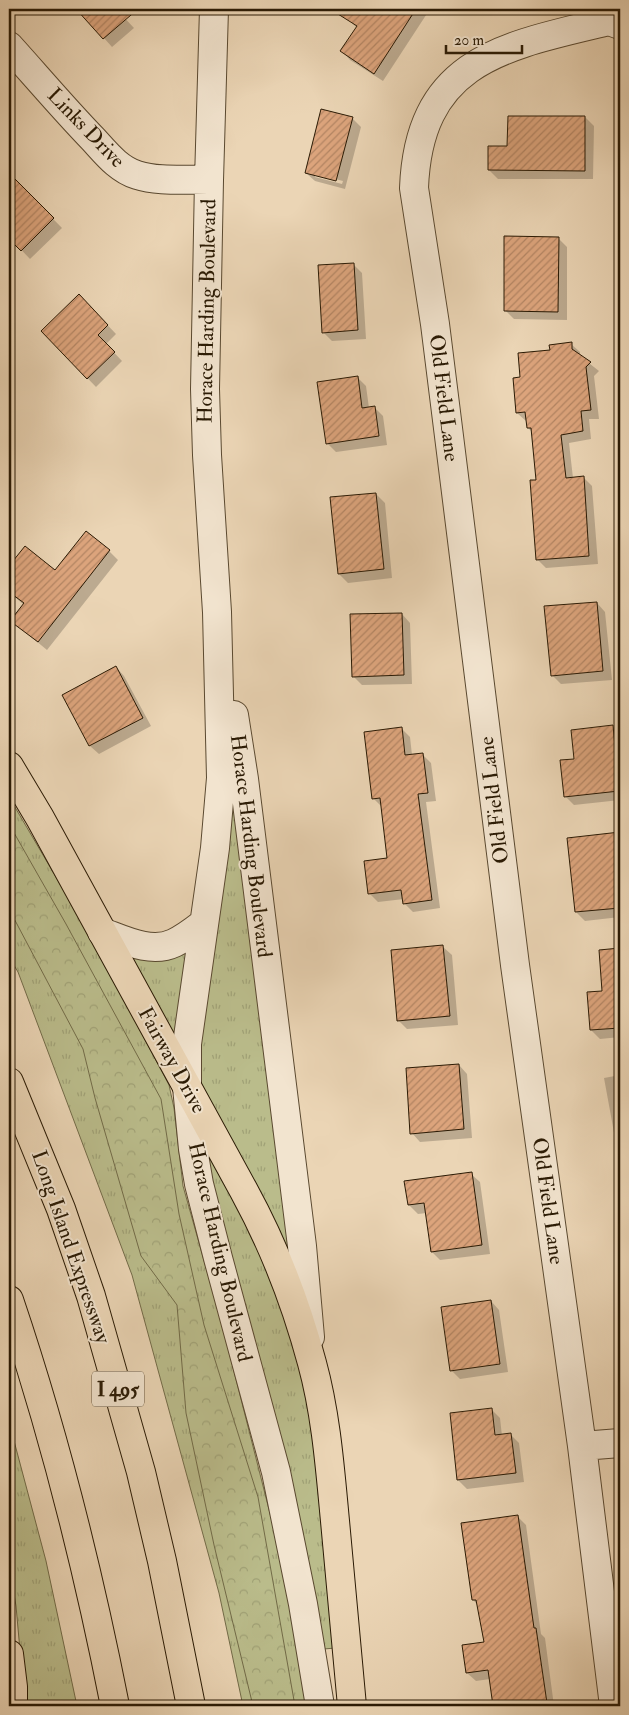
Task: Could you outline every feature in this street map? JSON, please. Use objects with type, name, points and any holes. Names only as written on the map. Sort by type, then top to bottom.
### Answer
[{"type":"main road","name":"Fairway Drive","points":[[9,766],[40,818],[259,1218],[271,1243],[292,1298],[312,1364]]},
{"type":"main road","name":"Long Island Expressway","points":[[9,1082],[61,1209],[97,1313],[141,1472],[164,1570],[191,1706]]},
{"type":"main road","points":[[9,1300],[44,1409],[67,1493],[89,1582],[115,1706]]},
{"type":"main road","name":"Horace Harding Boulevard","points":[[312,1364],[323,1419],[331,1484],[352,1706]]},
{"type":"main road","points":[[9,1654],[13,1706]]},
{"type":"street","name":"Horace Harding Boulevard","points":[[214,9],[205,414],[218,612],[221,778],[215,848],[187,1044],[187,1087],[193,1149],[199,1184],[276,1472],[303,1604],[320,1706]]},
{"type":"street","name":"Old Field Lane","points":[[614,18],[518,45],[487,58],[460,75],[441,96],[431,113],[418,152],[414,172],[414,188],[459,510],[515,966],[582,1446],[614,1706]]},
{"type":"street","name":"Links Drive","points":[[9,46],[74,120],[127,172],[158,179],[209,180]]},
{"type":"street","name":"Horace Harding Boulevard","points":[[218,612],[246,788],[302,1246],[312,1364]]},
{"type":"street","points":[[102,932],[142,946],[163,946],[173,944],[204,923]]},
{"type":"street","points":[[582,1446],[620,1443]]},
{"type":"green space","points":[[217,612],[347,1647],[312,1650],[189,1117],[102,932],[132,943],[204,923]]},
{"type":"green space","points":[[9,797],[87,930],[169,1085],[174,1108],[183,1186],[223,1328],[280,1553],[307,1706],[243,1706],[219,1593],[132,1275],[18,972],[9,957]]},
{"type":"green space","points":[[9,824],[66,924],[161,1099],[179,1214],[204,1325],[258,1497],[295,1706],[253,1706],[214,1545],[186,1413],[177,1305],[141,1256],[95,1098],[83,1049],[9,909]]},
{"type":"green space","points":[[9,1422],[46,1561],[77,1706],[25,1706],[16,1606],[9,1565]]},
{"type":"building","points":[[76,9],[138,9],[103,39]]},
{"type":"building","points":[[330,9],[416,9],[374,74],[340,51],[357,26]]},
{"type":"building","points":[[321,109],[353,117],[336,181],[305,173]]},
{"type":"building","points":[[508,116],[585,116],[585,171],[488,170],[488,146],[507,146]]},
{"type":"building","points":[[9,173],[54,218],[21,251],[9,239]]},
{"type":"building","points":[[504,236],[559,237],[558,312],[504,311]]},
{"type":"building","points":[[354,263],[358,330],[322,333],[318,265]]},
{"type":"building","points":[[79,294],[108,325],[98,335],[115,352],[87,379],[41,331]]},
{"type":"building","points":[[572,342],[572,349],[591,362],[586,367],[591,410],[581,411],[583,431],[561,435],[566,478],[584,476],[589,556],[536,560],[530,480],[536,480],[531,428],[527,428],[525,412],[516,413],[513,378],[520,377],[518,353],[550,350],[549,345]]},
{"type":"building","points":[[358,376],[362,408],[375,406],[379,436],[326,444],[317,382]]},
{"type":"building","points":[[376,493],[384,569],[338,574],[330,497]]},
{"type":"building","points":[[86,531],[110,550],[38,642],[10,621],[24,603],[9,592],[9,566],[25,546],[55,570]]},
{"type":"building","points":[[597,602],[603,671],[551,676],[544,606]]},
{"type":"building","points":[[402,613],[404,675],[352,677],[350,614]]},
{"type":"building","points":[[116,666],[143,718],[89,746],[62,695]]},
{"type":"building","points":[[613,725],[619,791],[564,797],[560,760],[574,759],[571,730]]},
{"type":"building","points":[[402,727],[405,755],[423,753],[428,793],[418,794],[432,900],[403,904],[401,890],[368,894],[364,861],[387,858],[380,798],[372,799],[364,732]]},
{"type":"building","points":[[620,832],[620,908],[575,912],[567,838]]},
{"type":"building","points":[[443,945],[450,1016],[397,1021],[391,950]]},
{"type":"building","points":[[620,948],[620,1028],[590,1030],[587,992],[602,991],[599,950]]},
{"type":"building","points":[[459,1064],[464,1129],[410,1134],[406,1068]]},
{"type":"building","points":[[472,1172],[482,1245],[431,1252],[424,1203],[408,1205],[404,1181]]},
{"type":"building","points":[[491,1300],[500,1364],[450,1371],[441,1307]]},
{"type":"building","points":[[492,1408],[495,1435],[511,1433],[516,1473],[457,1480],[450,1413]]},
{"type":"building","points":[[518,1515],[547,1703],[526,1706],[493,1706],[488,1670],[466,1673],[462,1645],[484,1642],[476,1600],[472,1600],[461,1523]]}]
